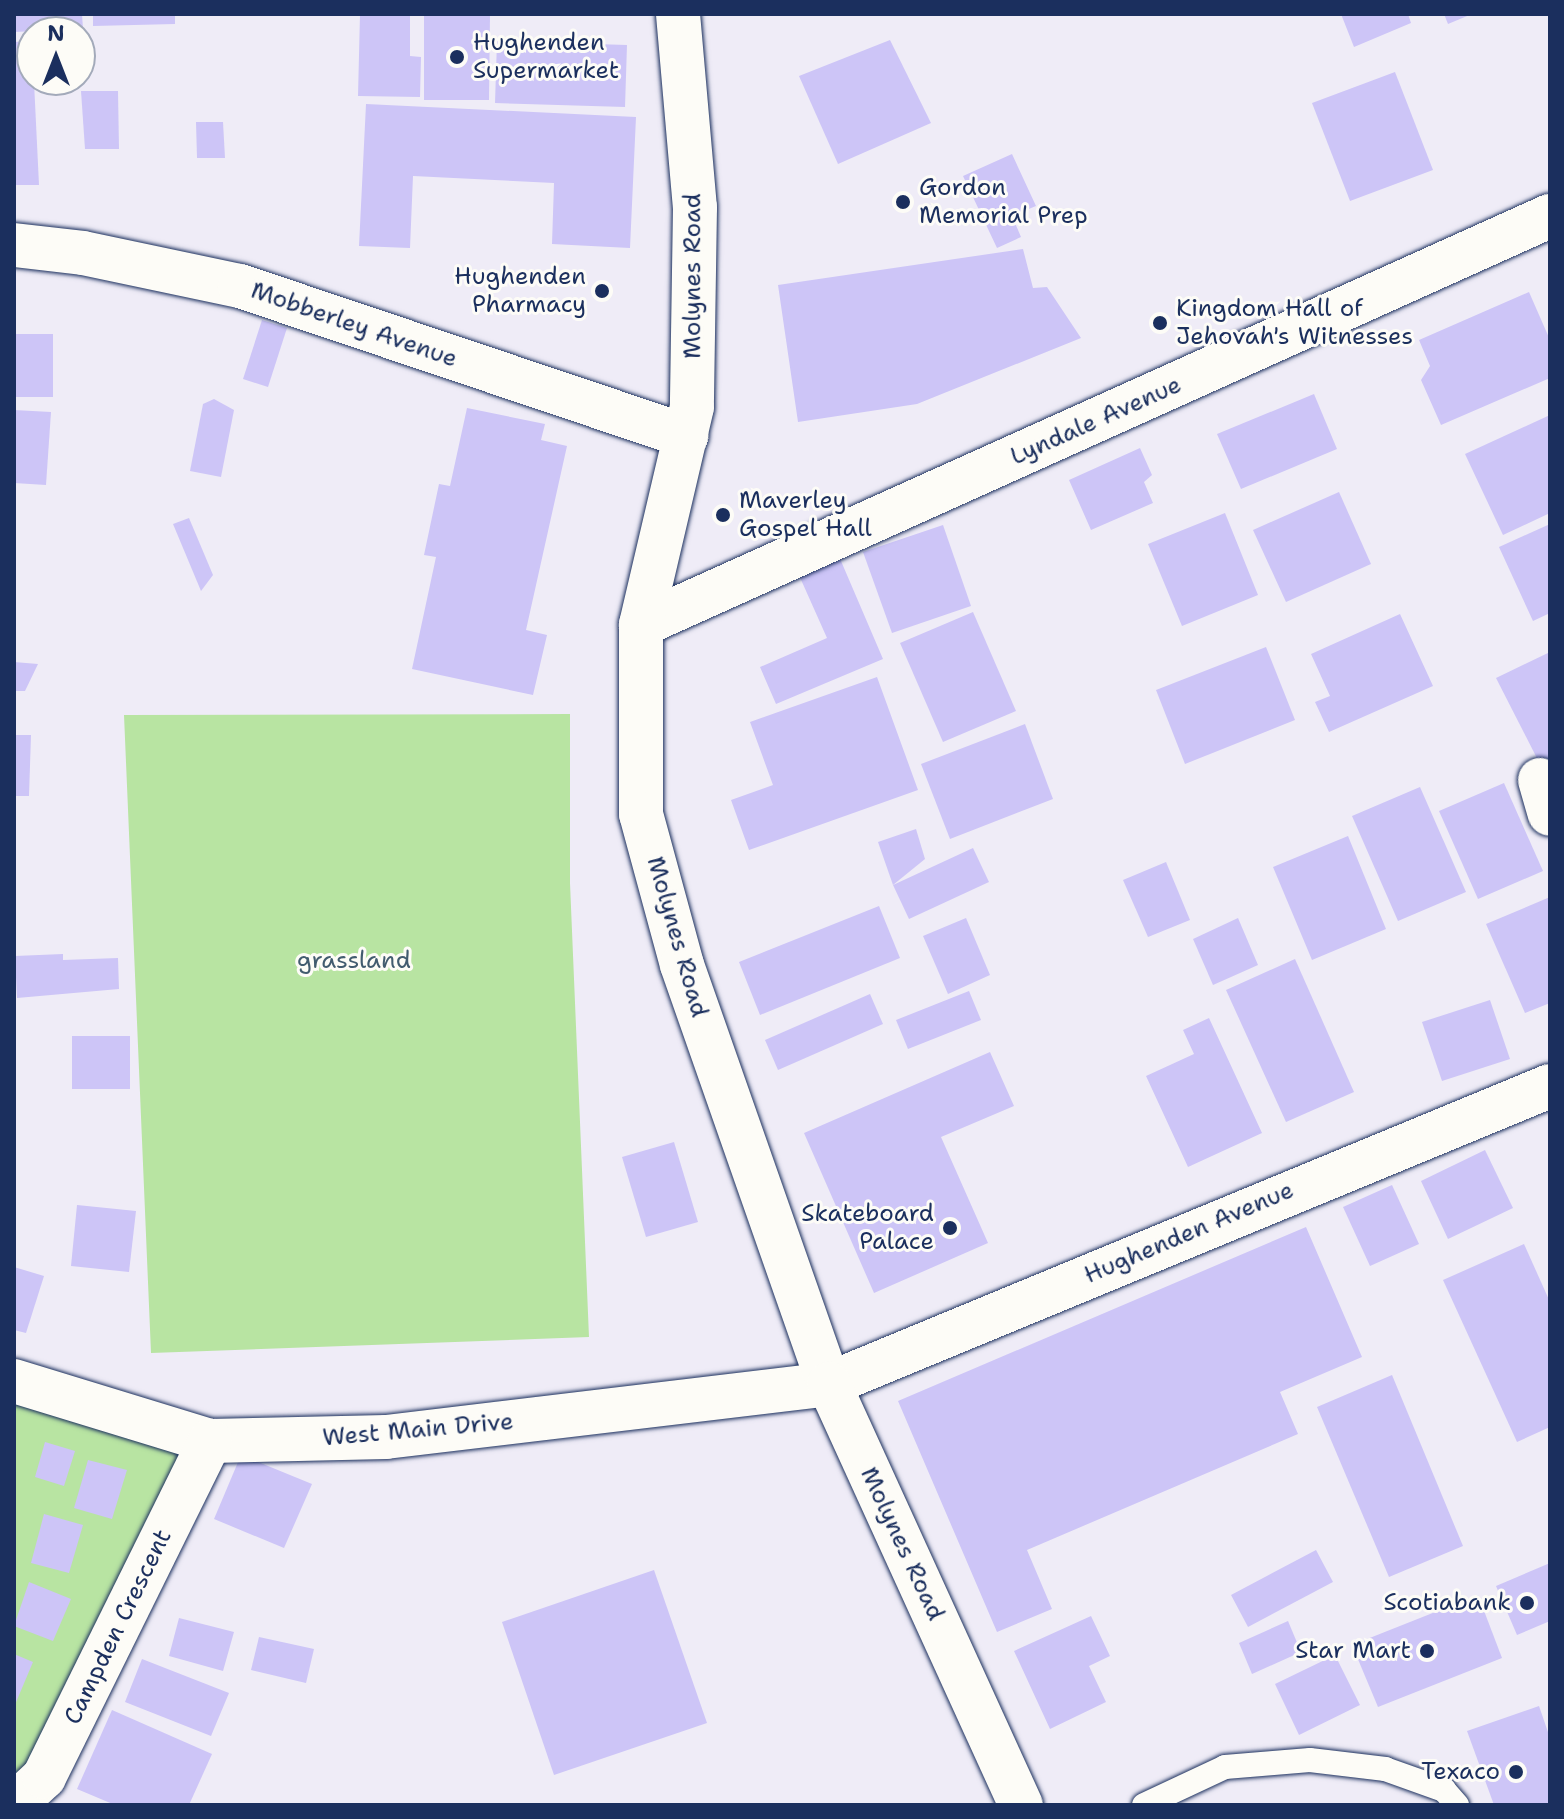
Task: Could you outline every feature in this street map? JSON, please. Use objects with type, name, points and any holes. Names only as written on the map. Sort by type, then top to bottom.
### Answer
[{"type":"street","name":"Molynes Road","points":[[678,14],[695,207],[692,407],[641,625],[641,814],[682,965],[829,1384],[1021,1805]]},
{"type":"street","name":"Lyndale Avenue","points":[[641,625],[1550,216]]},
{"type":"street","name":"Mobberley Avenue","points":[[14,245],[83,253],[240,286],[686,436]]},
{"type":"street","name":"Hughenden Avenue","points":[[829,1384],[1550,1086]]},
{"type":"street","name":"West Main Drive","points":[[14,1381],[210,1441],[386,1437],[829,1384]]},
{"type":"street","name":"Campden Crescent","points":[[14,1805],[44,1777],[210,1441]]},
{"type":"lane","points":[[1144,1805],[1225,1767],[1310,1760],[1385,1769],[1444,1790],[1457,1805]]},
{"type":"green space","name":"grassland","points":[[570,714],[570,883],[589,1337],[151,1353],[124,715]]},
{"type":"green space","points":[[14,1381],[210,1441],[14,1805]]},
{"type":"building","points":[[14,14],[82,14],[16,16],[14,32]]},
{"type":"building","points":[[175,14],[175,24],[96,26],[96,16],[93,16]]},
{"type":"building","points":[[360,14],[410,14],[410,56],[421,57],[420,97],[358,96]]},
{"type":"building","name":"Hughenden Supermarket","points":[[424,14],[490,14],[489,100],[424,100]]},
{"type":"building","points":[[1341,14],[1408,14],[1411,23],[1354,47]]},
{"type":"building","points":[[1444,14],[1472,14],[1448,24]]},
{"type":"building","points":[[890,40],[931,123],[838,164],[799,76]]},
{"type":"building","points":[[497,41],[627,45],[625,107],[495,103]]},
{"type":"building","points":[[14,42],[16,96],[35,96],[39,185],[14,185]]},
{"type":"building","points":[[1395,72],[1433,170],[1350,201],[1312,103]]},
{"type":"building","points":[[96,91],[118,91],[119,149],[85,149],[81,96],[96,96]]},
{"type":"building","points":[[366,104],[636,117],[630,248],[552,244],[554,183],[413,176],[410,248],[359,246]]},
{"type":"building","points":[[196,122],[223,122],[225,158],[197,158]]},
{"type":"building","points":[[1012,154],[1036,206],[1012,216],[1021,237],[997,248],[963,176]]},
{"type":"building","points":[[1023,249],[1033,288],[1047,287],[1081,338],[917,404],[798,422],[778,285]]},
{"type":"building","points":[[1529,292],[1550,340],[1550,378],[1441,425],[1421,380],[1430,366],[1419,340]]},
{"type":"building","points":[[262,320],[287,328],[268,387],[243,379]]},
{"type":"building","points":[[14,334],[53,334],[53,397],[14,397]]},
{"type":"building","points":[[1314,394],[1337,449],[1241,489],[1217,434]]},
{"type":"building","points":[[214,399],[234,410],[221,477],[190,471],[203,404]]},
{"type":"building","points":[[467,408],[545,424],[541,440],[567,446],[526,630],[547,635],[533,695],[412,669],[436,557],[424,555],[439,484],[450,486]]},
{"type":"building","points":[[14,410],[51,412],[46,485],[14,483]]},
{"type":"building","points":[[1550,415],[1550,513],[1503,535],[1465,454]]},
{"type":"building","points":[[1140,448],[1152,475],[1144,482],[1153,503],[1091,530],[1069,480]]},
{"type":"building","points":[[1339,492],[1371,564],[1286,602],[1253,530]]},
{"type":"building","points":[[1225,513],[1258,595],[1182,626],[1148,544]]},
{"type":"building","points":[[189,518],[213,575],[201,591],[173,524]]},
{"type":"building","points":[[1550,524],[1550,613],[1533,621],[1499,547]]},
{"type":"building","points":[[943,525],[971,606],[892,633],[863,552]]},
{"type":"building","points":[[835,547],[883,659],[776,704],[760,667],[827,638],[794,564]]},
{"type":"building","points":[[973,612],[1016,711],[943,742],[900,643]]},
{"type":"building","points":[[1400,614],[1433,686],[1329,732],[1315,702],[1330,696],[1311,654]]},
{"type":"building","points":[[1266,647],[1295,720],[1185,764],[1156,690]]},
{"type":"building","points":[[1550,652],[1550,769],[1544,772],[1496,678]]},
{"type":"building","points":[[14,662],[38,664],[25,691],[14,691]]},
{"type":"building","points":[[877,677],[918,790],[749,850],[731,800],[773,785],[750,722]]},
{"type":"building","points":[[1025,724],[1053,799],[950,839],[921,764]]},
{"type":"building","points":[[14,735],[31,735],[29,796],[14,796]]},
{"type":"building","points":[[1504,783],[1543,871],[1478,899],[1439,811]]},
{"type":"building","points":[[1420,787],[1466,892],[1398,921],[1352,816]]},
{"type":"building","points":[[916,829],[925,859],[893,885],[878,842]]},
{"type":"building","points":[[1348,836],[1386,929],[1312,960],[1273,867]]},
{"type":"building","points":[[973,848],[989,882],[909,919],[893,885]]},
{"type":"building","points":[[1166,862],[1190,920],[1148,937],[1123,880]]},
{"type":"building","points":[[1550,897],[1550,1003],[1525,1013],[1486,924]]},
{"type":"building","points":[[879,906],[900,958],[760,1015],[739,962]]},
{"type":"building","points":[[966,918],[990,975],[948,994],[923,936]]},
{"type":"building","points":[[1238,918],[1258,965],[1213,985],[1193,939]]},
{"type":"building","points":[[63,954],[63,960],[118,958],[119,989],[17,998],[15,956]]},
{"type":"building","points":[[1295,959],[1354,1092],[1286,1122],[1226,990]]},
{"type":"building","points":[[969,991],[981,1020],[908,1049],[896,1020]]},
{"type":"building","points":[[870,994],[883,1024],[778,1070],[765,1040]]},
{"type":"building","points":[[1490,1000],[1510,1059],[1442,1081],[1422,1022]]},
{"type":"building","points":[[1209,1018],[1262,1133],[1188,1167],[1146,1076],[1194,1054],[1183,1030]]},
{"type":"building","points":[[72,1036],[130,1036],[130,1089],[72,1089]]},
{"type":"building","points":[[990,1052],[1014,1106],[941,1137],[988,1243],[874,1293],[804,1133]]},
{"type":"building","points":[[674,1142],[698,1222],[646,1237],[622,1157]]},
{"type":"building","points":[[1485,1150],[1513,1208],[1448,1239],[1421,1181]]},
{"type":"building","points":[[1392,1185],[1419,1244],[1370,1266],[1343,1207]]},
{"type":"building","points":[[77,1205],[136,1211],[129,1272],[71,1266]]},
{"type":"building","points":[[1306,1227],[1362,1357],[1280,1392],[1298,1434],[1027,1550],[1052,1609],[997,1632],[898,1401]]},
{"type":"building","points":[[1524,1244],[1550,1302],[1550,1427],[1517,1442],[1443,1280]]},
{"type":"building","points":[[14,1267],[44,1276],[26,1333],[14,1330]]},
{"type":"building","points":[[1392,1375],[1463,1546],[1389,1577],[1317,1407]]},
{"type":"building","points":[[45,1442],[75,1451],[64,1486],[35,1477]]},
{"type":"building","points":[[241,1455],[312,1484],[284,1548],[214,1519]]},
{"type":"building","points":[[88,1460],[127,1470],[112,1519],[74,1508]]},
{"type":"building","points":[[44,1514],[83,1525],[69,1573],[31,1563]]},
{"type":"building","points":[[1316,1550],[1333,1582],[1248,1627],[1231,1595]]},
{"type":"building","name":"Scotiabank","points":[[1550,1563],[1550,1621],[1517,1635],[1496,1586]]},
{"type":"building","points":[[654,1570],[707,1723],[554,1775],[502,1622]]},
{"type":"building","points":[[29,1582],[71,1599],[53,1641],[14,1626]]},
{"type":"building","name":"Star Mart","points":[[1478,1595],[1502,1658],[1378,1707],[1352,1645]]},
{"type":"building","points":[[1091,1616],[1110,1656],[1089,1666],[1106,1702],[1050,1729],[1014,1651]]},
{"type":"building","points":[[179,1618],[234,1632],[223,1671],[169,1656]]},
{"type":"building","points":[[1288,1621],[1301,1652],[1252,1674],[1239,1643]]},
{"type":"building","points":[[259,1637],[314,1649],[306,1683],[251,1670]]},
{"type":"building","points":[[14,1654],[33,1662],[14,1707]]},
{"type":"building","points":[[1335,1655],[1360,1705],[1299,1735],[1275,1684]]},
{"type":"building","points":[[142,1659],[229,1693],[211,1736],[125,1702]]},
{"type":"building","name":"Texaco","points":[[1539,1706],[1550,1738],[1550,1805],[1494,1805],[1467,1731]]},
{"type":"building","points":[[112,1710],[212,1754],[189,1805],[115,1805],[77,1789]]},
{"type":"place","name":"Hughenden Supermarket","points":[[457,57]]},
{"type":"place","name":"Gordon Memorial Prep","points":[[903,202]]},
{"type":"place","name":"Hughenden Pharmacy","points":[[602,291]]},
{"type":"place","name":"Kingdom Hall of Jehovah's Witnesses","points":[[1160,323]]},
{"type":"place","name":"Maverley Gospel Hall","points":[[723,515]]},
{"type":"place","name":"Skateboard Palace","points":[[950,1228]]},
{"type":"place","name":"Scotiabank","points":[[1527,1603]]},
{"type":"place","name":"Star Mart","points":[[1427,1651]]},
{"type":"place","name":"Texaco","points":[[1516,1772]]}]
